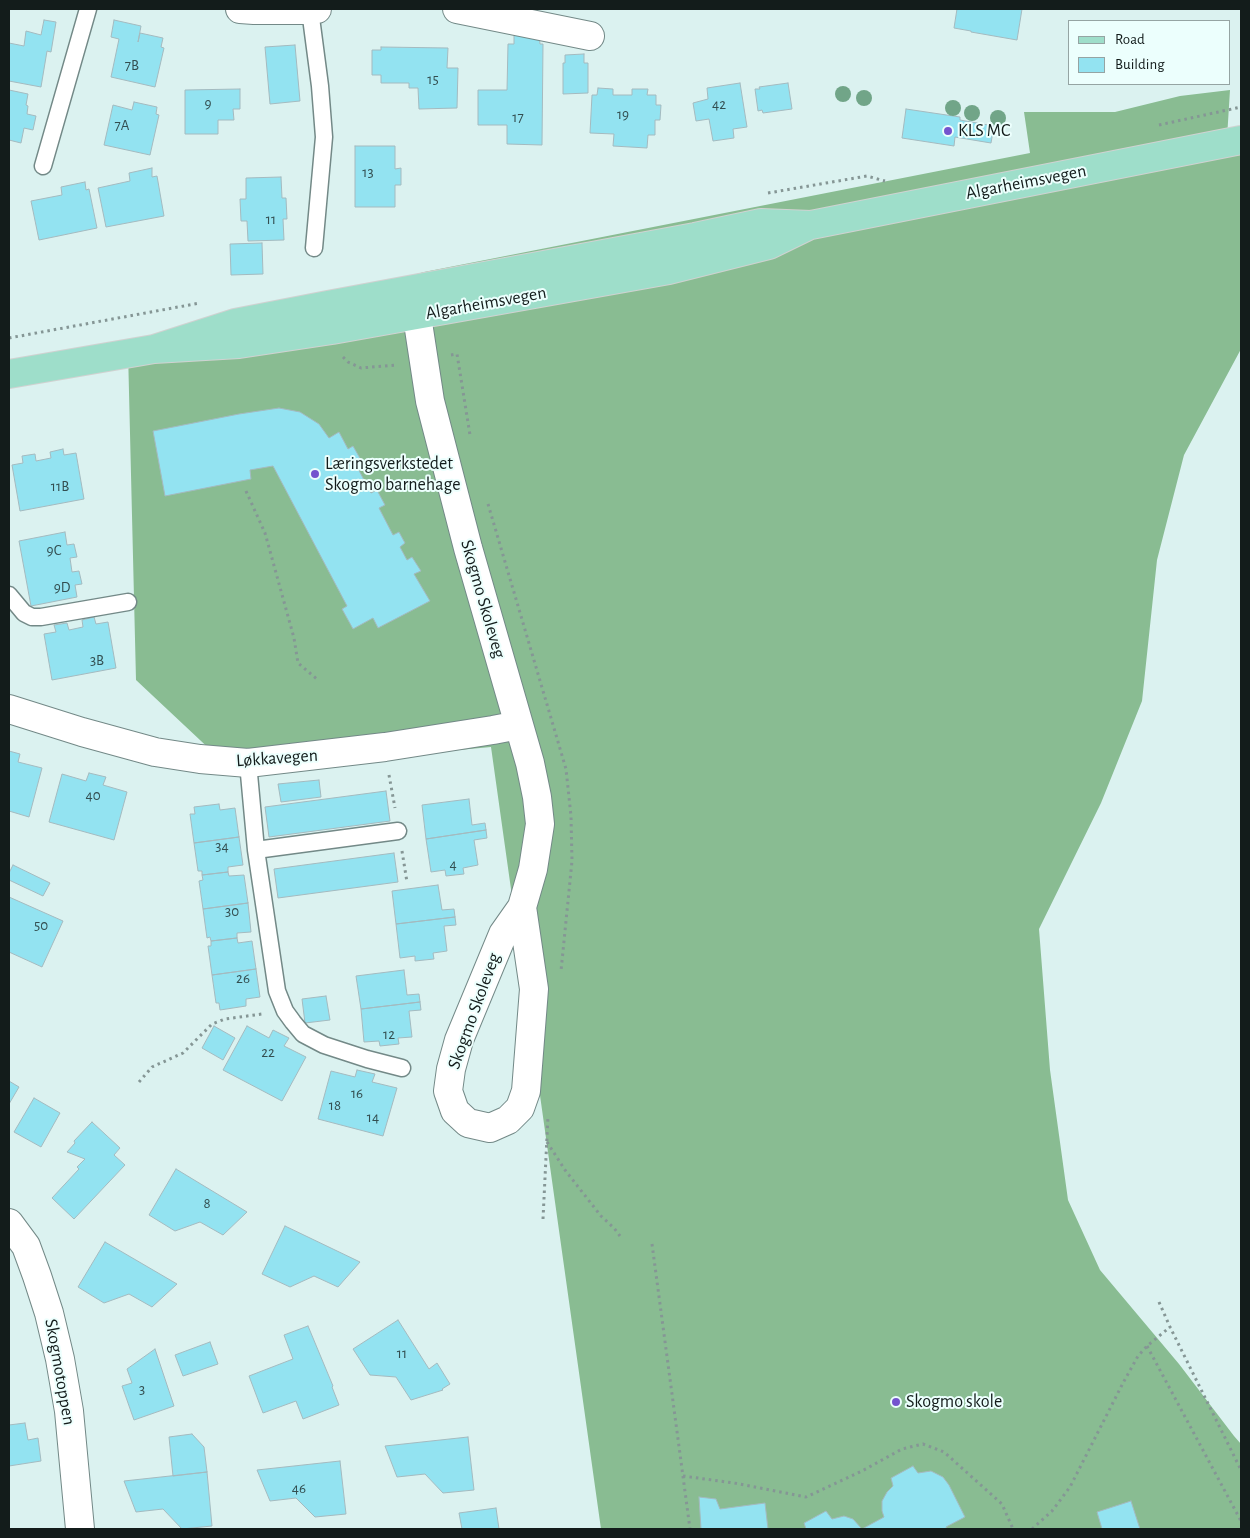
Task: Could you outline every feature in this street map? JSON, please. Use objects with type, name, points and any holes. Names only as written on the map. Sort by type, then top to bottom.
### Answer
[{"type":"main road","name":"Algarheimsvegen","points":[[9,374],[154,348],[239,344],[413,303],[669,270],[769,245],[812,224],[1241,140]]},
{"type":"street","points":[[240,9],[314,9]]},
{"type":"street","points":[[457,9],[590,36]]},
{"type":"street","name":"Skogmo Skoleveg","points":[[413,303],[430,401],[471,557],[519,724],[537,797],[540,824],[533,869],[522,907],[503,934],[459,1040],[450,1069],[448,1091],[455,1111],[468,1123],[490,1128],[508,1120],[520,1108],[526,1091],[534,990],[522,907]]},
{"type":"street","name":"Løkkavegen","points":[[9,709],[155,752],[200,759],[248,763],[385,747],[493,730],[519,724]]},
{"type":"street","name":"Skogmotoppen","points":[[9,1223],[26,1246],[49,1313],[58,1350],[69,1411],[80,1529]]},
{"type":"lane","points":[[43,166],[88,9]]},
{"type":"lane","points":[[314,9],[324,137],[314,248]]},
{"type":"lane","points":[[9,595],[24,613],[32,617],[128,602]]},
{"type":"lane","points":[[248,763],[256,850],[277,992],[285,1011],[303,1034],[324,1045],[402,1068]]},
{"type":"lane","points":[[256,850],[398,831]]},
{"type":"path","points":[[340,354],[348,362],[361,368],[399,365]]},
{"type":"path","points":[[246,491],[265,533],[294,638],[298,664],[318,680]]},
{"type":"path","points":[[139,1082],[152,1067],[183,1052],[212,1024],[225,1019],[285,1011]]},
{"type":"path","points":[[547,1141],[565,1170],[601,1216],[620,1236]]},
{"type":"path","points":[[652,1244],[690,1529]]},
{"type":"path","points":[[1159,1302],[1241,1470]]},
{"type":"path","points":[[1032,1529],[1052,1511],[1070,1488],[1138,1356],[1170,1327]]},
{"type":"path","points":[[1148,1346],[1241,1521]]},
{"type":"path","points":[[683,1476],[734,1483],[806,1497],[862,1471],[902,1449],[923,1444],[944,1452],[1002,1504],[1013,1529]]},
{"type":"green space","points":[[1230,90],[1227,138],[1241,136],[1241,349],[1184,455],[1157,560],[1142,701],[1101,803],[1039,929],[1050,1070],[1068,1200],[1100,1270],[1179,1364],[1241,1444],[1241,1529],[601,1529],[491,747],[233,771],[136,680],[128,351],[424,272],[1030,153],[1024,112],[1115,112],[1180,96]]},
{"type":"building","points":[[957,9],[1022,9],[1017,40],[954,28]]},
{"type":"building","points":[[44,20],[56,22],[51,52],[47,51],[41,87],[9,81],[9,43],[24,46],[26,31],[41,35]]},
{"type":"building","points":[[114,20],[141,26],[138,42],[140,33],[163,38],[161,47],[164,48],[155,87],[111,77],[119,39],[111,37]]},
{"type":"building","points":[[514,33],[539,34],[540,44],[543,44],[542,145],[507,144],[507,125],[478,125],[478,90],[507,90],[508,44],[514,44]]},
{"type":"building","points":[[295,45],[300,101],[270,104],[265,47]]},
{"type":"building","points":[[381,47],[448,48],[447,68],[458,68],[457,108],[419,109],[418,88],[409,88],[409,83],[381,83],[381,75],[372,75],[372,50],[381,50]]},
{"type":"building","points":[[584,54],[584,63],[588,63],[588,93],[563,94],[563,63],[565,63],[565,55]]},
{"type":"building","points":[[740,83],[747,127],[733,129],[734,138],[713,141],[709,119],[696,121],[693,103],[708,99],[707,88]]},
{"type":"building","points":[[788,83],[792,109],[763,113],[762,110],[758,111],[755,89]]},
{"type":"building","points":[[598,88],[613,89],[613,95],[632,95],[632,89],[648,89],[647,95],[656,95],[656,105],[661,105],[660,120],[655,120],[655,135],[648,135],[647,148],[613,146],[614,134],[590,133],[592,95],[597,95]]},
{"type":"building","points":[[240,89],[240,109],[233,109],[234,120],[218,120],[218,134],[185,134],[185,90]]},
{"type":"building","points":[[9,90],[28,94],[27,114],[36,116],[33,130],[24,128],[21,143],[9,140]]},
{"type":"building","points":[[134,102],[157,107],[156,114],[159,115],[150,155],[104,145],[113,105],[132,110]]},
{"type":"building","name":"KLS MC","points":[[906,109],[960,117],[960,120],[994,126],[991,143],[955,137],[954,146],[902,138]]},
{"type":"building","points":[[355,146],[395,146],[395,169],[401,168],[401,185],[395,185],[395,207],[355,207]]},
{"type":"building","points":[[152,168],[152,177],[157,176],[164,216],[106,227],[98,188],[130,181],[129,173]]},
{"type":"building","points":[[281,177],[282,198],[286,198],[287,219],[283,219],[284,240],[248,241],[247,221],[241,221],[240,199],[246,199],[246,178]]},
{"type":"building","points":[[85,182],[86,190],[89,189],[97,228],[39,240],[31,201],[62,195],[61,187]]},
{"type":"building","points":[[262,243],[263,274],[231,275],[230,244]]},
{"type":"building","points":[[279,408],[300,412],[319,424],[329,438],[339,432],[348,449],[353,446],[361,460],[355,463],[371,493],[377,490],[385,505],[379,508],[393,535],[399,532],[405,543],[400,547],[407,560],[412,557],[421,571],[414,574],[430,601],[378,628],[373,618],[353,629],[342,609],[347,606],[273,466],[250,470],[251,479],[165,496],[153,431]]},
{"type":"building","points":[[63,449],[64,455],[76,453],[84,499],[20,511],[12,465],[23,463],[22,456],[35,454],[36,461],[51,458],[50,452]]},
{"type":"building","points":[[65,532],[67,545],[74,544],[77,557],[70,558],[72,572],[79,571],[82,584],[75,585],[77,597],[31,606],[19,541]]},
{"type":"building","points":[[94,617],[96,624],[108,622],[116,668],[52,680],[44,634],[56,632],[54,625],[67,623],[69,630],[83,627],[82,620]]},
{"type":"building","points":[[9,751],[20,754],[18,762],[42,768],[29,817],[9,811]]},
{"type":"building","points":[[89,773],[106,777],[103,785],[127,792],[114,840],[49,822],[62,774],[86,781]]},
{"type":"building","points":[[319,780],[321,797],[281,802],[278,784]]},
{"type":"building","points":[[386,791],[390,821],[269,837],[265,807]]},
{"type":"building","points":[[469,799],[472,825],[485,823],[486,830],[426,839],[422,805]]},
{"type":"building","points":[[219,804],[220,810],[235,808],[239,837],[194,843],[190,814],[195,814],[194,807]]},
{"type":"building","points":[[486,830],[487,838],[474,840],[478,865],[463,868],[464,874],[446,876],[445,870],[431,872],[426,839]]},
{"type":"building","points":[[239,837],[243,865],[228,867],[228,872],[202,875],[202,871],[198,871],[194,843]]},
{"type":"building","points":[[394,853],[398,882],[278,898],[274,869]]},
{"type":"building","points":[[13,865],[50,883],[43,896],[9,880],[9,873]]},
{"type":"building","points":[[228,872],[229,876],[244,875],[248,903],[203,909],[199,881],[203,880],[202,875]]},
{"type":"building","points":[[438,885],[442,910],[454,909],[455,917],[396,924],[392,891]]},
{"type":"building","points":[[9,897],[63,921],[42,967],[9,952]]},
{"type":"building","points":[[248,903],[251,932],[237,933],[237,938],[211,941],[210,937],[207,938],[203,909]]},
{"type":"building","points":[[455,917],[456,925],[444,926],[447,951],[433,953],[434,959],[415,961],[415,956],[400,958],[396,924]]},
{"type":"building","points":[[237,938],[238,943],[252,941],[256,969],[212,975],[208,946],[211,946],[211,941]]},
{"type":"building","points":[[256,969],[260,997],[246,999],[246,1006],[220,1010],[219,1003],[216,1003],[212,975]]},
{"type":"building","points":[[404,970],[407,995],[419,994],[420,1002],[361,1009],[356,976]]},
{"type":"building","points":[[326,996],[330,1020],[305,1023],[302,999]]},
{"type":"building","points":[[420,1002],[421,1010],[409,1011],[412,1037],[398,1038],[399,1044],[380,1046],[379,1041],[364,1042],[361,1009]]},
{"type":"building","points":[[214,1026],[235,1038],[223,1060],[202,1048]]},
{"type":"building","points":[[247,1026],[269,1038],[273,1030],[289,1038],[284,1046],[306,1057],[282,1101],[223,1070]]},
{"type":"building","points":[[357,1070],[375,1074],[372,1082],[397,1088],[383,1136],[318,1119],[331,1071],[355,1077]]},
{"type":"building","points":[[9,1081],[19,1087],[9,1104]]},
{"type":"building","points":[[34,1098],[60,1113],[41,1147],[14,1132]]},
{"type":"building","points":[[92,1122],[120,1148],[114,1155],[125,1165],[74,1219],[52,1198],[79,1169],[77,1167],[85,1159],[67,1152],[75,1143],[74,1141]]},
{"type":"building","points":[[176,1169],[247,1212],[223,1235],[200,1222],[175,1231],[149,1215]]},
{"type":"building","points":[[285,1226],[360,1262],[338,1287],[314,1276],[290,1287],[262,1274]]},
{"type":"building","points":[[105,1242],[177,1284],[152,1307],[129,1294],[104,1303],[78,1287]]},
{"type":"building","points":[[398,1320],[429,1369],[437,1363],[450,1384],[443,1390],[411,1400],[396,1377],[370,1375],[353,1349]]},
{"type":"building","points":[[308,1326],[339,1405],[303,1419],[296,1401],[263,1413],[249,1376],[293,1359],[284,1335]]},
{"type":"building","points":[[210,1342],[218,1364],[183,1376],[175,1355]]},
{"type":"building","points":[[155,1349],[174,1406],[134,1420],[122,1386],[132,1383],[127,1369]]},
{"type":"building","points":[[25,1423],[28,1440],[38,1438],[41,1461],[9,1466],[9,1425]]},
{"type":"building","points":[[192,1434],[204,1447],[207,1472],[173,1476],[169,1437]]},
{"type":"building","points":[[468,1437],[474,1490],[443,1493],[425,1474],[397,1477],[385,1446]]},
{"type":"building","points":[[340,1461],[346,1514],[315,1517],[296,1498],[270,1501],[257,1470]]},
{"type":"building","points":[[913,1466],[918,1473],[931,1471],[943,1477],[965,1517],[946,1527],[947,1529],[862,1529],[884,1517],[882,1501],[893,1486],[891,1478]]},
{"type":"building","points":[[207,1472],[212,1526],[182,1529],[163,1509],[136,1512],[124,1481]]},
{"type":"building","points":[[699,1497],[716,1499],[720,1509],[765,1503],[768,1529],[701,1529]]},
{"type":"building","points":[[1131,1501],[1140,1529],[1102,1529],[1097,1512]]},
{"type":"building","points":[[496,1508],[499,1529],[462,1529],[459,1513]]},
{"type":"building","points":[[826,1511],[832,1519],[844,1516],[853,1519],[862,1529],[806,1529],[804,1523]]},
{"type":"place","name":"KLS MC","points":[[948,131]]},
{"type":"place","name":"Læringsverkstedet Skogmo barnehage","points":[[315,474]]},
{"type":"place","name":"Skogmo skole","points":[[896,1402]]}]
